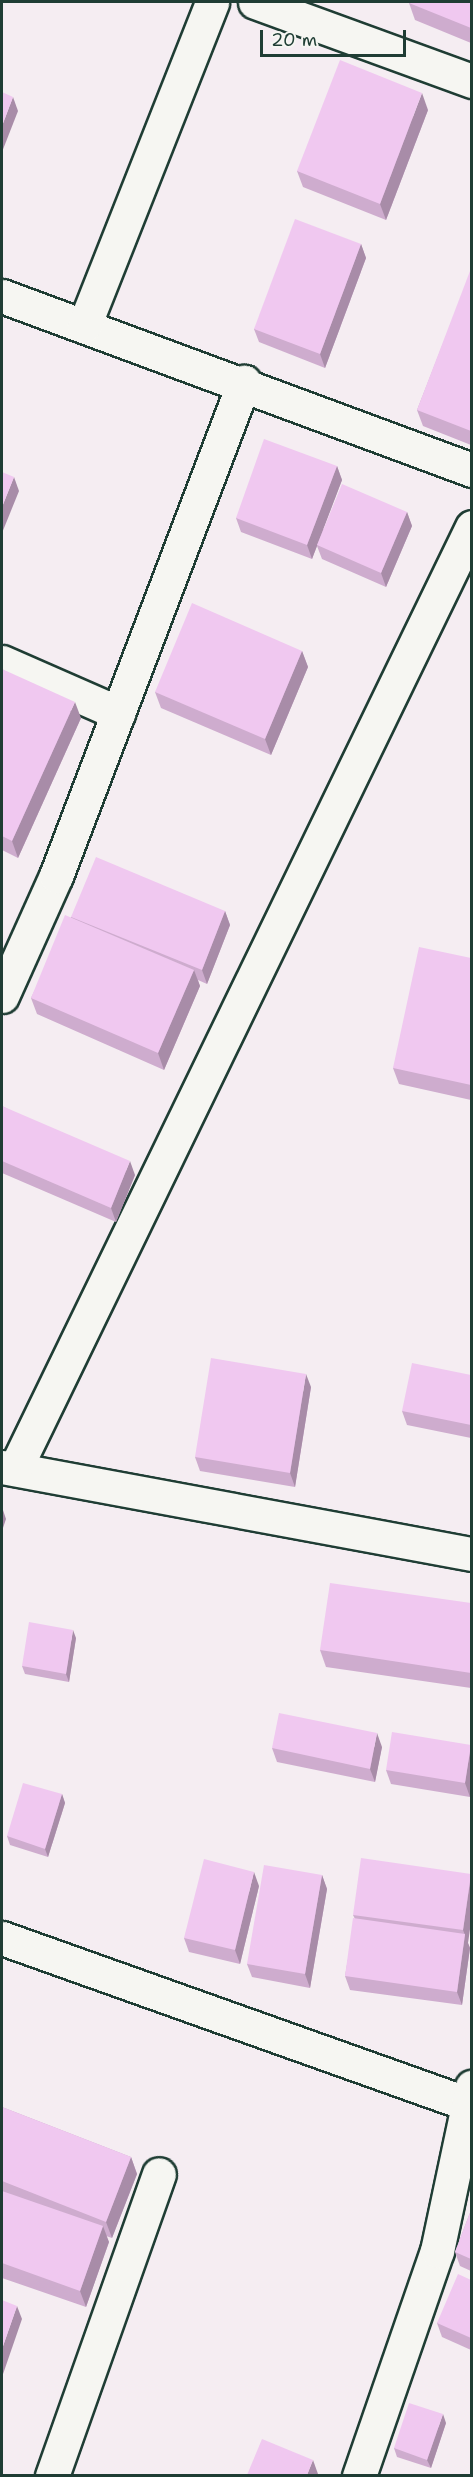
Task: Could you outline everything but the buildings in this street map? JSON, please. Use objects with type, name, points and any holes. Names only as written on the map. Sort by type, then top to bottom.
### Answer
[{"type":"street","points":[[84,326],[212,2]]},
{"type":"street","points":[[255,2],[471,81]]},
{"type":"street","points":[[2,296],[244,382],[471,470]]},
{"type":"street","points":[[2,996],[56,876],[244,382]]},
{"type":"street","points":[[471,527],[8,1468],[471,1554]]},
{"type":"street","points":[[2,662],[118,713]]},
{"type":"street","points":[[2,1938],[470,2095],[437,2251],[359,2475]]},
{"type":"street","points":[[52,2475],[159,2174]]}]
